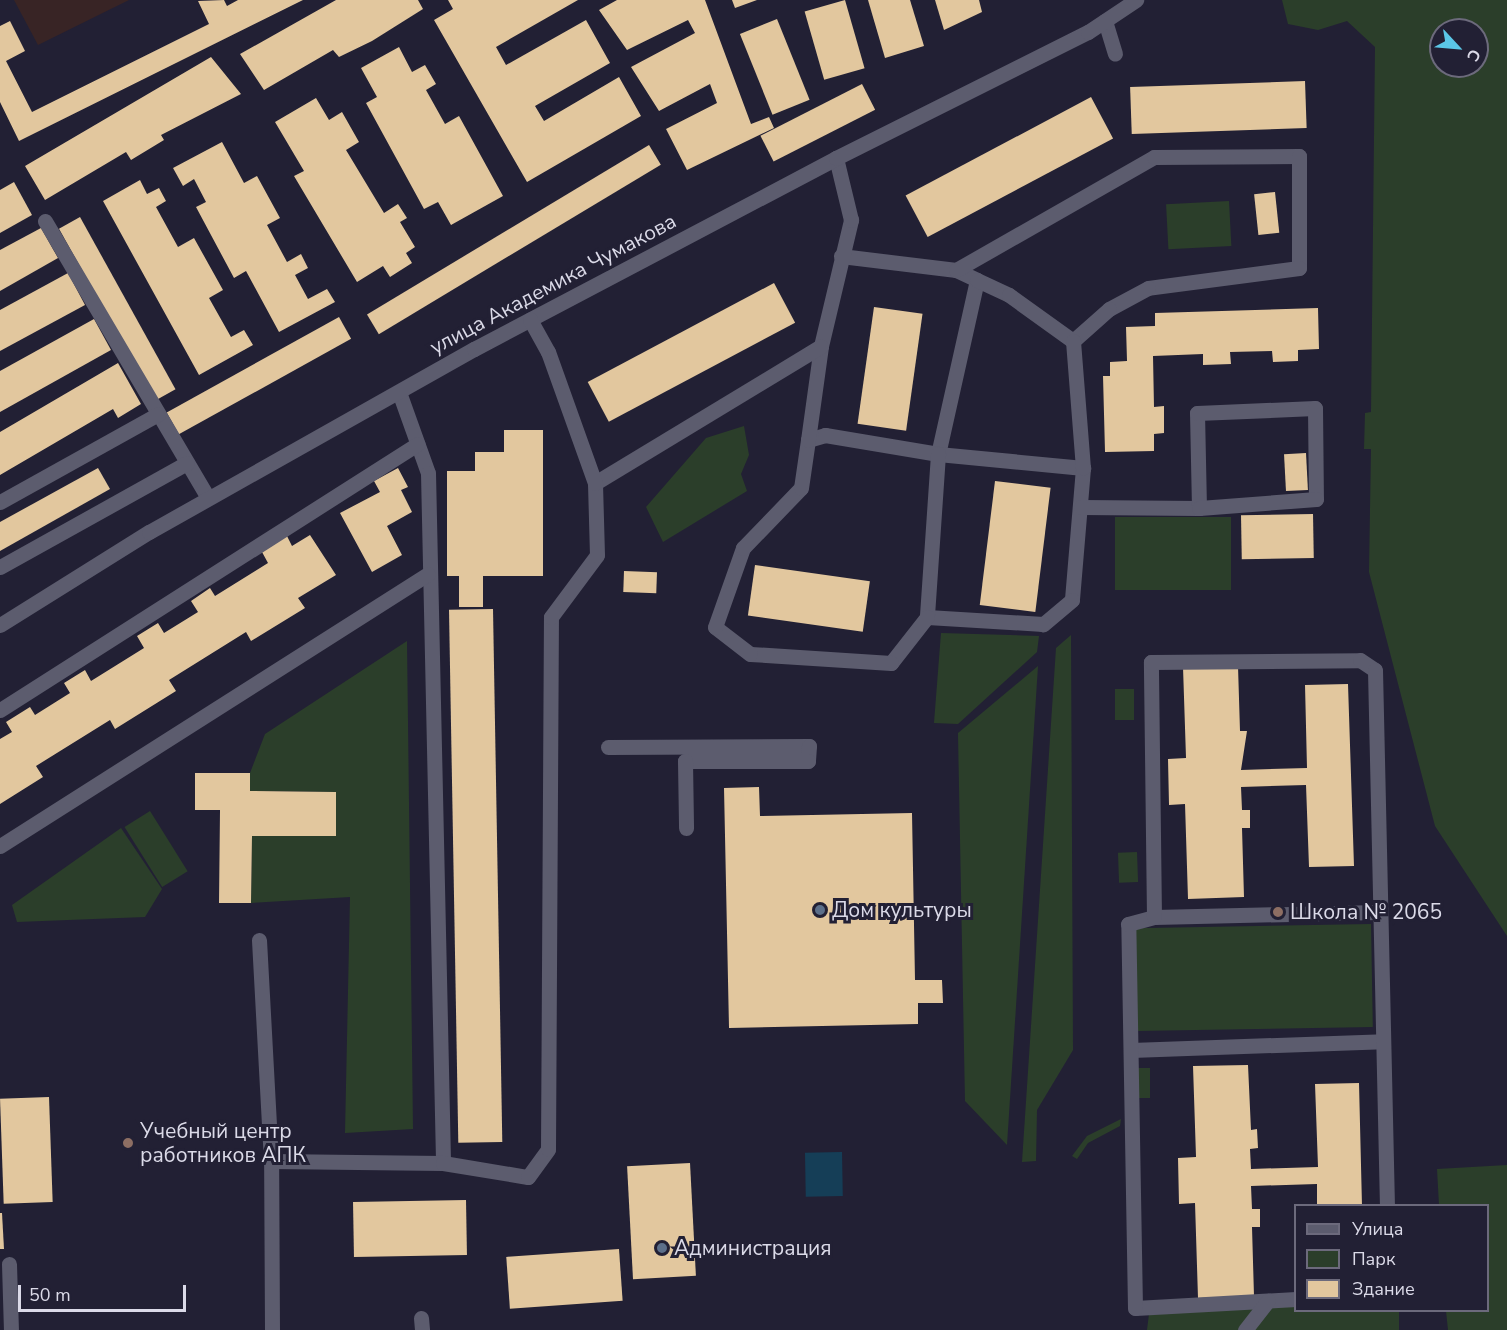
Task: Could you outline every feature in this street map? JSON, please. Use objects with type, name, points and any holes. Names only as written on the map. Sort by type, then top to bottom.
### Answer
[{"type":"street","name":"улица Академика Чумакова","points":[[0,624],[208,498],[530,320],[836,158],[1105,21],[1136,0]]},
{"type":"street","points":[[1105,21],[1115,53]]},
{"type":"street","points":[[956,270],[1154,158],[1299,156],[1299,268],[1148,288],[1109,309],[1073,341]]},
{"type":"street","points":[[836,158],[851,220],[821,346],[801,488],[742,548],[715,627],[750,654],[891,663],[927,617],[938,454],[976,280]]},
{"type":"street","points":[[45,221],[208,498]]},
{"type":"street","points":[[841,256],[956,270],[1010,295],[1073,341],[1083,468],[1072,600],[1043,624],[927,617]]},
{"type":"street","points":[[271,1161],[443,1163],[528,1177],[548,1149],[550,617],[597,555],[595,483],[548,352],[530,320]]},
{"type":"street","points":[[595,483],[821,346]]},
{"type":"street","points":[[399,392],[428,473],[428,574],[443,1163]]},
{"type":"street","points":[[1081,507],[1199,508],[1316,499],[1315,408],[1197,413],[1199,508]]},
{"type":"street","points":[[0,502],[158,414]]},
{"type":"street","points":[[808,440],[825,435],[938,454],[1083,468]]},
{"type":"street","points":[[0,710],[418,444]]},
{"type":"street","points":[[0,567],[187,463]]},
{"type":"street","points":[[0,846],[428,574]]},
{"type":"street","points":[[1154,917],[1151,662],[1360,660],[1375,670],[1377,912],[1387,1204]]},
{"type":"street","points":[[608,747],[808,746],[808,761],[685,761],[686,828]]},
{"type":"street","points":[[1294,1299],[1135,1308],[1128,924],[1154,917],[1377,912]]},
{"type":"street","points":[[259,940],[271,1161],[272,1330]]},
{"type":"street","points":[[1131,1050],[1383,1041]]},
{"type":"street","points":[[9,1264],[11,1330]]},
{"type":"street","points":[[1245,1330],[1268,1301]]},
{"type":"shaded area","points":[[14,0],[129,0],[38,45]]},
{"type":"green space","points":[[1282,0],[1507,0],[1507,936],[1435,826],[1369,572],[1371,449],[1364,449],[1365,413],[1371,412],[1375,47],[1347,21],[1318,30],[1288,24]]},
{"type":"green space","points":[[1229,201],[1231,246],[1168,249],[1166,204]]},
{"type":"green space","points":[[744,426],[749,455],[741,474],[747,491],[663,542],[646,507],[706,438]]},
{"type":"green space","points":[[1115,517],[1231,517],[1231,590],[1115,590]]},
{"type":"green space","points":[[941,633],[1039,636],[1037,652],[958,724],[934,723]]},
{"type":"green space","points":[[1071,635],[1073,1050],[1037,1110],[1036,1161],[1022,1162],[1056,648]]},
{"type":"green space","points":[[407,641],[413,1129],[345,1133],[350,897],[251,903],[252,836],[336,836],[336,792],[250,791],[250,773],[265,734]]},
{"type":"green space","points":[[1038,666],[1007,1145],[965,1101],[958,733]]},
{"type":"green space","points":[[1115,689],[1134,689],[1134,720],[1115,720]]},
{"type":"green space","points":[[150,811],[188,871],[162,887],[125,827]]},
{"type":"green space","points":[[121,828],[162,889],[145,917],[17,922],[12,905]]},
{"type":"green space","points":[[1137,852],[1138,882],[1119,883],[1118,853]]},
{"type":"green space","points":[[1371,924],[1373,1027],[1136,1031],[1134,928]]},
{"type":"green space","points":[[1135,1068],[1150,1068],[1150,1098],[1135,1098]]},
{"type":"green space","points":[[1121,1119],[1120,1126],[1088,1143],[1077,1159],[1072,1156],[1087,1136]]},
{"type":"green space","points":[[1507,1165],[1507,1330],[1448,1330],[1446,1312],[1489,1312],[1489,1204],[1439,1204],[1437,1169]]},
{"type":"green space","points":[[1294,1306],[1294,1312],[1399,1312],[1399,1330],[1147,1330],[1149,1314]]},
{"type":"water","points":[[842,1152],[843,1196],[806,1197],[805,1153]]},
{"type":"building","points":[[224,0],[227,6],[238,0],[303,0],[19,141],[0,102],[0,26],[10,21],[25,51],[6,61],[32,112],[209,24],[198,1]]},
{"type":"building","points":[[336,0],[418,0],[423,9],[372,41],[339,57],[333,50],[264,90],[240,54]]},
{"type":"building","points":[[448,0],[578,0],[496,47],[506,65],[586,20],[610,63],[535,106],[544,121],[619,77],[641,116],[527,182],[434,20],[453,9]]},
{"type":"building","points":[[617,0],[705,0],[751,124],[769,117],[774,128],[687,170],[666,129],[717,103],[710,84],[659,111],[631,67],[695,33],[688,20],[627,50],[599,10]]},
{"type":"building","points":[[732,0],[757,0],[735,8]]},
{"type":"building","points":[[845,0],[865,68],[824,80],[805,12]]},
{"type":"building","points":[[868,0],[910,0],[924,46],[885,58]]},
{"type":"building","points":[[935,0],[979,0],[982,12],[944,30]]},
{"type":"building","points":[[777,19],[810,100],[773,115],[740,34]]},
{"type":"building","points":[[399,47],[412,72],[425,65],[436,84],[426,90],[445,124],[459,116],[503,196],[451,225],[438,202],[424,209],[366,103],[377,97],[361,68]]},
{"type":"building","points":[[211,57],[241,94],[161,135],[164,140],[131,160],[126,152],[45,200],[25,166]]},
{"type":"building","points":[[1305,81],[1307,128],[1132,134],[1130,87]]},
{"type":"building","points":[[862,84],[875,110],[774,162],[760,136]]},
{"type":"building","points":[[1091,97],[1113,138],[928,237],[906,196]]},
{"type":"building","points":[[316,98],[329,120],[342,112],[359,142],[346,150],[384,213],[398,204],[407,218],[400,222],[415,247],[406,253],[412,263],[390,277],[383,266],[357,282],[294,176],[304,171],[275,122]]},
{"type":"building","points":[[222,142],[244,183],[257,176],[280,218],[267,225],[287,262],[301,254],[308,268],[295,275],[308,299],[327,289],[335,302],[279,332],[246,271],[234,278],[196,207],[206,202],[194,179],[183,186],[173,168]]},
{"type":"building","points":[[649,145],[661,165],[379,334],[367,314]]},
{"type":"building","points":[[140,180],[147,194],[159,188],[166,201],[156,207],[178,247],[194,238],[223,290],[209,298],[231,337],[244,330],[253,345],[199,375],[103,201]]},
{"type":"building","points":[[14,182],[32,215],[0,233],[0,190]]},
{"type":"building","points":[[1275,192],[1279,233],[1258,235],[1254,194]]},
{"type":"building","points":[[80,217],[176,389],[155,401],[59,229]]},
{"type":"building","points":[[41,228],[58,258],[0,291],[0,250]]},
{"type":"building","points":[[68,273],[85,305],[0,351],[0,310]]},
{"type":"building","points":[[774,283],[795,323],[609,422],[588,382]]},
{"type":"building","points":[[874,307],[923,314],[906,431],[858,424]]},
{"type":"building","points":[[1318,308],[1319,349],[1298,350],[1298,361],[1273,362],[1272,351],[1230,352],[1231,364],[1203,365],[1203,354],[1153,356],[1154,407],[1164,406],[1164,433],[1154,434],[1154,451],[1105,452],[1103,376],[1110,376],[1110,362],[1127,361],[1126,327],[1155,326],[1155,313]]},
{"type":"building","points":[[339,317],[351,339],[179,434],[167,413]]},
{"type":"building","points":[[94,319],[111,350],[0,412],[0,371]]},
{"type":"building","points":[[118,363],[141,404],[118,418],[113,409],[0,475],[0,432]]},
{"type":"building","points":[[504,430],[543,430],[543,576],[483,576],[483,607],[459,607],[459,576],[447,576],[447,471],[475,471],[475,452],[504,452]]},
{"type":"building","points":[[1306,453],[1308,490],[1286,491],[1284,454]]},
{"type":"building","points":[[98,468],[110,489],[0,551],[0,522]]},
{"type":"building","points":[[398,468],[408,487],[401,490],[412,512],[387,526],[402,555],[372,572],[340,513],[380,492],[374,481]]},
{"type":"building","points":[[995,481],[1051,488],[1035,612],[980,605]]},
{"type":"building","points":[[1313,514],[1314,558],[1242,559],[1241,515]]},
{"type":"building","points":[[310,535],[336,575],[298,598],[305,608],[251,641],[246,632],[169,680],[176,691],[115,729],[110,720],[36,766],[43,777],[0,804],[0,739],[12,732],[6,722],[30,707],[35,715],[70,693],[64,683],[85,670],[91,681],[144,648],[137,636],[158,623],[164,633],[198,612],[191,601],[210,588],[215,596],[268,563],[262,552],[287,536],[292,546]]},
{"type":"building","points":[[755,565],[870,581],[863,632],[748,616]]},
{"type":"building","points":[[624,571],[657,572],[656,593],[623,592]]},
{"type":"building","points":[[493,609],[502,1142],[458,1143],[449,610]]},
{"type":"building","points":[[1238,666],[1240,731],[1247,731],[1241,770],[1307,768],[1305,685],[1348,684],[1354,866],[1309,867],[1306,785],[1241,787],[1242,810],[1250,810],[1250,828],[1242,828],[1244,897],[1188,899],[1185,804],[1169,805],[1168,759],[1186,758],[1183,667]]},
{"type":"building","points":[[195,773],[250,773],[250,791],[336,792],[336,836],[252,836],[251,903],[219,903],[220,810],[195,810]]},
{"type":"building","name":"Дом культуры","points":[[759,787],[760,816],[912,813],[915,980],[942,980],[943,1003],[918,1003],[918,1024],[729,1028],[724,788]]},
{"type":"building","points":[[1248,1065],[1251,1130],[1257,1129],[1258,1148],[1250,1149],[1251,1169],[1318,1167],[1315,1084],[1359,1083],[1362,1204],[1317,1204],[1317,1184],[1251,1186],[1252,1209],[1260,1209],[1260,1227],[1252,1227],[1254,1296],[1198,1298],[1195,1203],[1179,1204],[1178,1158],[1196,1157],[1193,1066]]},
{"type":"building","points":[[49,1097],[53,1202],[4,1204],[0,1099]]},
{"type":"building","name":"Администрация","points":[[690,1163],[696,1276],[633,1279],[627,1166]]},
{"type":"building","points":[[466,1200],[467,1255],[354,1257],[353,1202]]},
{"type":"building","points":[[0,1213],[2,1213],[4,1249],[0,1249]]},
{"type":"building","points":[[619,1249],[623,1301],[510,1309],[506,1257]]},
{"type":"place","name":"Дом культуры","points":[[820,910]]},
{"type":"place","name":"Школа № 2065","points":[[1278,912]]},
{"type":"place","name":"Учебный центр работников АПК","points":[[128,1143]]},
{"type":"place","name":"Администрация","points":[[662,1248]]}]
